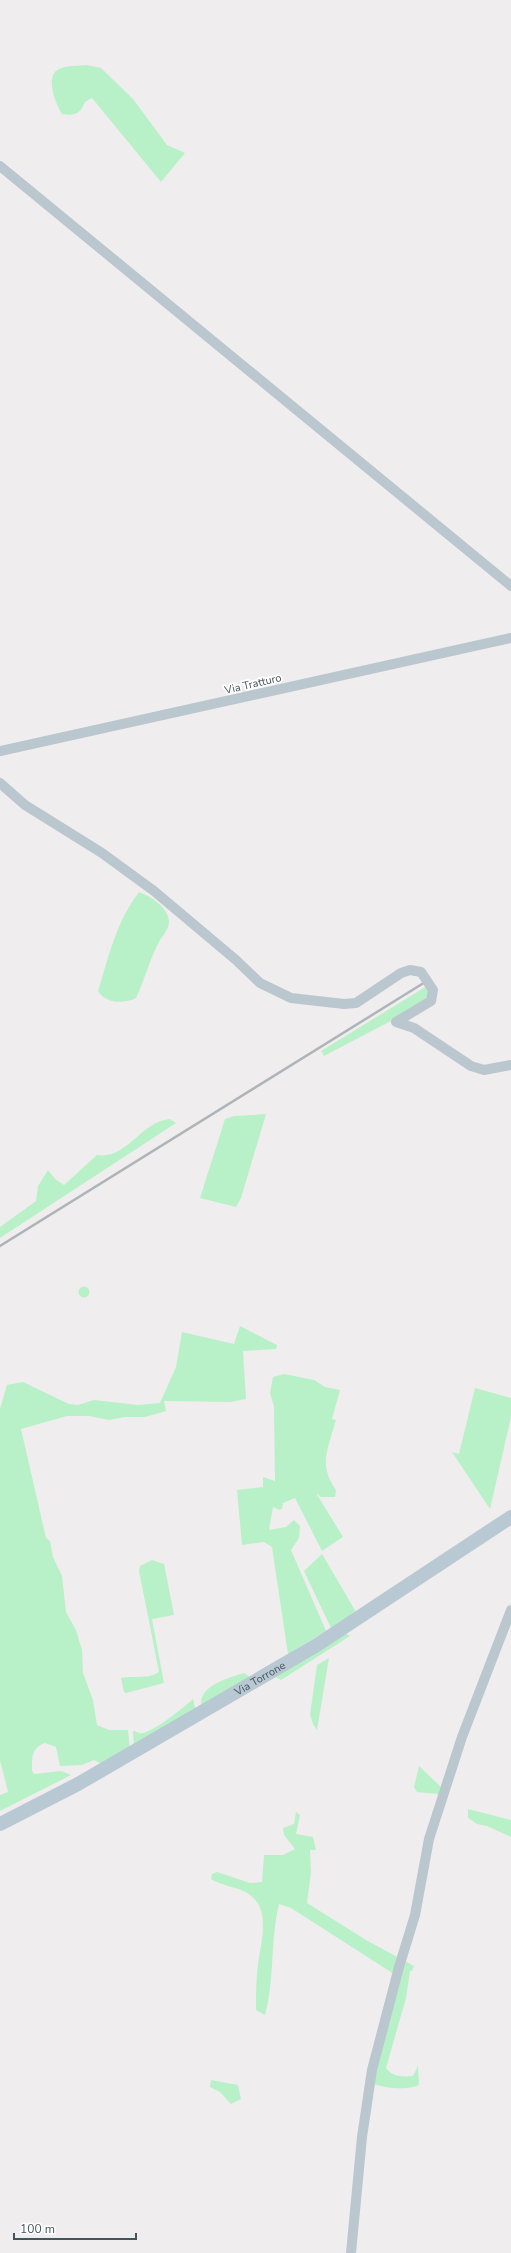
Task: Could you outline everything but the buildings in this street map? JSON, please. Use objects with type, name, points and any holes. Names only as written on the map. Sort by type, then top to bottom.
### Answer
[{"type":"main road","name":"Via Torrone","points":[[0,1824],[78,1784],[317,1645],[511,1517]]},
{"type":"street","points":[[0,166],[511,586]]},
{"type":"street","name":"Via Tratturo","points":[[0,752],[511,638]]},
{"type":"street","points":[[0,783],[25,805],[102,853],[154,890],[236,960],[260,983],[291,998],[344,1004],[356,1003],[401,973],[410,970],[421,972],[433,990],[431,1001],[396,1022],[414,1028],[471,1066],[484,1070],[511,1065]]},
{"type":"street","points":[[351,2253],[362,2137],[372,2070],[399,1967],[415,1915],[428,1839],[462,1737],[511,1610]]},
{"type":"green space","points":[[87,65],[101,68],[133,99],[167,145],[185,153],[161,182],[92,98],[85,102],[79,112],[70,115],[62,114],[54,98],[52,78],[59,69]]},
{"type":"green space","points":[[139,892],[153,899],[162,907],[168,916],[168,926],[156,947],[136,998],[121,1002],[110,1001],[98,991],[119,927],[124,915]]},
{"type":"green space","points":[[427,986],[431,1000],[324,1056],[321,1051]]},
{"type":"green space","points":[[266,1114],[241,1198],[236,1207],[200,1198],[225,1119],[234,1116]]},
{"type":"green space","points":[[170,1119],[176,1123],[0,1238],[0,1227],[36,1201],[38,1186],[48,1170],[55,1179],[64,1185],[97,1155],[108,1155],[117,1152],[151,1126],[160,1121]]},
{"type":"green space","points":[[84,1286],[88,1288],[90,1292],[88,1296],[84,1298],[80,1296],[78,1292],[80,1288]]},
{"type":"green space","points":[[240,1326],[277,1345],[276,1349],[243,1351],[246,1399],[230,1402],[164,1401],[166,1411],[145,1417],[125,1417],[109,1420],[89,1416],[67,1416],[21,1429],[46,1538],[50,1541],[53,1557],[62,1576],[66,1612],[76,1630],[82,1650],[83,1673],[93,1700],[97,1725],[109,1730],[128,1730],[130,1749],[102,1764],[94,1760],[82,1765],[60,1766],[56,1747],[45,1743],[40,1745],[33,1754],[32,1771],[34,1774],[61,1771],[71,1775],[0,1811],[0,1795],[8,1792],[0,1760],[0,1409],[7,1385],[23,1382],[69,1404],[78,1405],[94,1400],[138,1405],[160,1403],[176,1367],[182,1332],[234,1344]]},
{"type":"green space","points":[[284,1374],[314,1380],[325,1387],[340,1390],[332,1419],[336,1420],[326,1456],[327,1473],[336,1490],[335,1497],[321,1497],[316,1493],[343,1537],[322,1551],[295,1498],[283,1503],[282,1509],[279,1510],[273,1507],[269,1530],[286,1527],[294,1520],[300,1526],[299,1538],[291,1550],[326,1631],[288,1654],[272,1547],[264,1542],[242,1545],[237,1490],[263,1487],[263,1477],[275,1481],[274,1407],[270,1393],[273,1377]]},
{"type":"green space","points":[[475,1388],[511,1398],[511,1417],[490,1509],[452,1452],[459,1454]]},
{"type":"green space","points":[[322,1554],[356,1612],[331,1628],[304,1571]]},
{"type":"green space","points":[[152,1560],[164,1564],[174,1615],[152,1619],[164,1683],[126,1693],[124,1692],[121,1678],[145,1677],[159,1672],[139,1571],[140,1566]]},
{"type":"green space","points":[[344,1632],[350,1636],[281,1680],[273,1675]]},
{"type":"green space","points":[[329,1658],[317,1730],[310,1715],[317,1665]]},
{"type":"green space","points":[[244,1673],[250,1677],[202,1708],[201,1701],[203,1694],[214,1684]]},
{"type":"green space","points":[[193,1699],[196,1712],[134,1748],[133,1731],[144,1733],[151,1730],[167,1720]]},
{"type":"green space","points":[[419,1766],[442,1788],[439,1794],[417,1792],[414,1787]]},
{"type":"green space","points":[[468,1809],[511,1820],[511,1837],[487,1826],[477,1824],[468,1818]]},
{"type":"green space","points":[[296,1812],[300,1815],[296,1834],[313,1837],[316,1850],[310,1850],[311,1872],[307,1903],[366,1940],[414,1966],[412,1971],[410,1971],[406,1998],[386,2068],[395,2075],[413,2076],[418,2066],[419,2085],[407,2088],[395,2088],[371,2083],[394,1974],[291,1908],[279,1904],[274,1932],[270,1988],[265,2015],[256,2010],[257,1975],[263,1927],[261,1909],[257,1901],[246,1892],[211,1879],[212,1874],[217,1872],[250,1883],[262,1882],[264,1855],[283,1855],[295,1849],[284,1835],[283,1828],[294,1824]]},
{"type":"green space","points":[[211,2080],[238,2085],[241,2099],[231,2104],[220,2092],[210,2087]]},
{"type":"railway","points":[[0,1246],[422,984]]}]
